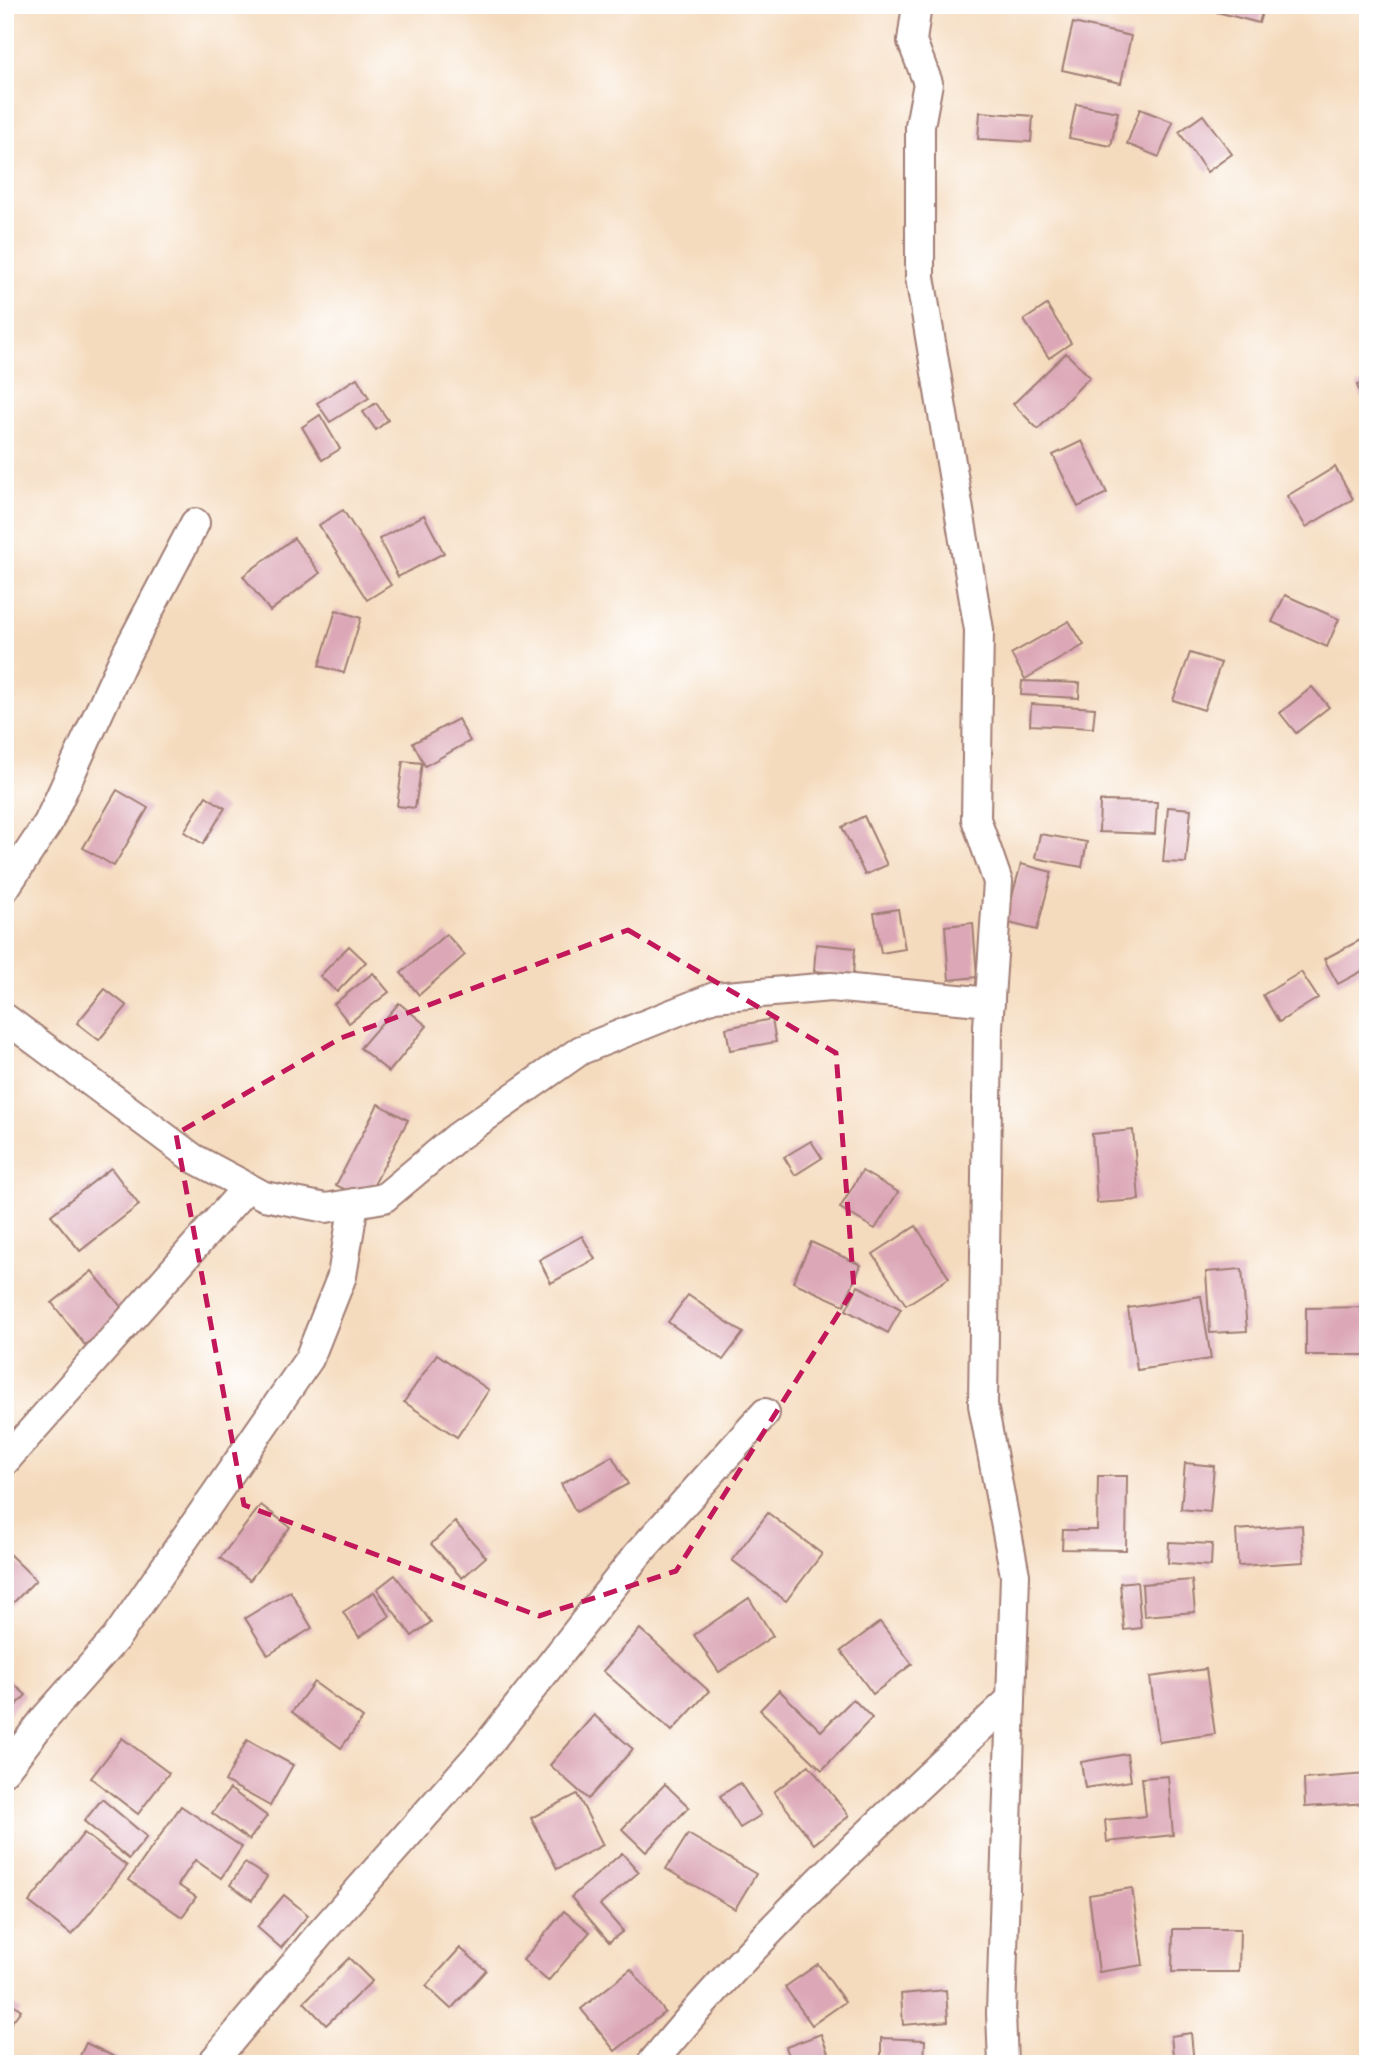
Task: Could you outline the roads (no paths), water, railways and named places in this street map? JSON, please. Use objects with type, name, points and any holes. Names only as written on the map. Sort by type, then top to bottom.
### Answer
[{"type":"street","points":[[917,5],[912,41],[928,83],[920,127],[920,277],[979,630],[976,819],[999,882],[989,1002],[983,1405],[1015,1575],[1001,2013],[1003,2064]]},
{"type":"street","points":[[5,888],[48,823],[123,660],[195,523]]},
{"type":"street","points":[[5,1018],[193,1158],[264,1196],[326,1208],[384,1198],[457,1137],[581,1050],[714,997],[831,987],[989,1002]]},
{"type":"street","points":[[5,1461],[247,1187]]},
{"type":"street","points":[[5,1770],[46,1717],[116,1638],[309,1359],[342,1276],[354,1203]]},
{"type":"street","points":[[211,2064],[488,1744],[638,1554],[765,1413]]},
{"type":"street","points":[[651,2064],[709,1994],[845,1854],[1011,1699]]}]
